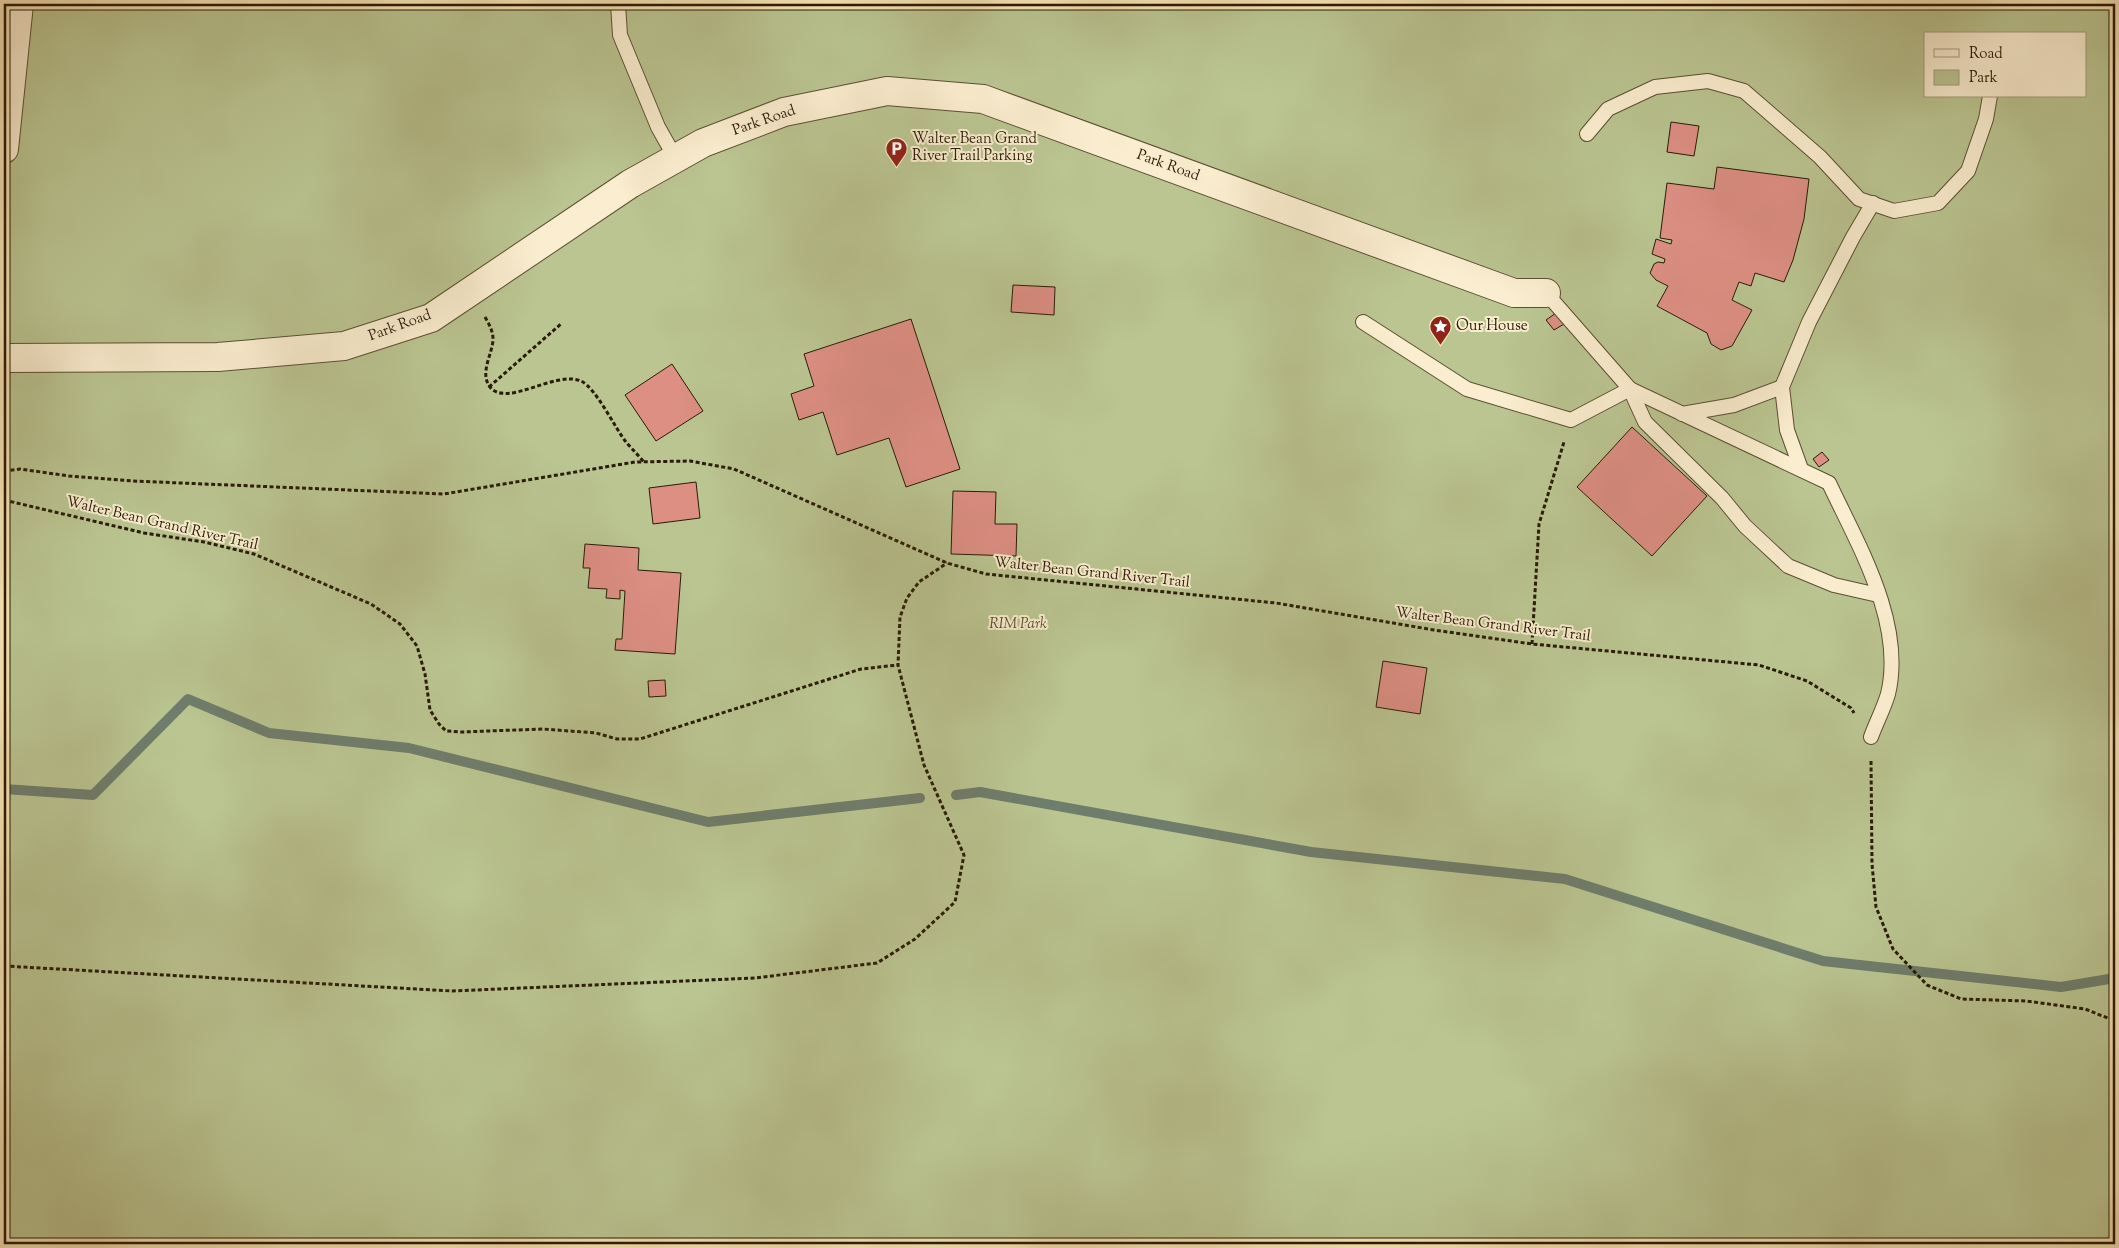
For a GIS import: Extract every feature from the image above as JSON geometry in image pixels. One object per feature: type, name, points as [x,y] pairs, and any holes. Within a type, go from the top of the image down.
[{"type":"street","points":[[4,149],[19,4]]},
{"type":"street","name":"Park Road","points":[[4,358],[218,357],[344,346],[431,318],[630,184],[703,143],[784,112],[887,91],[983,99],[1514,293],[1546,293]]},
{"type":"lane","points":[[618,4],[620,35],[658,127],[676,159]]},
{"type":"lane","points":[[1588,134],[1608,109],[1655,87],[1708,81],[1744,91],[1820,157],[1859,199],[1894,211],[1938,203],[1968,172],[1986,119],[1990,98]]},
{"type":"lane","points":[[1801,469],[1787,430],[1782,387],[1809,322],[1853,237],[1873,203]]},
{"type":"lane","points":[[1546,293],[1630,389],[1645,422],[1722,498],[1745,526],[1788,566],[1834,585],[1878,595]]},
{"type":"lane","points":[[1364,322],[1467,389],[1571,420],[1630,389]]},
{"type":"lane","points":[[1682,414],[1734,405],[1782,387]]},
{"type":"lane","points":[[1630,389],[1830,483],[1875,581],[1892,647],[1888,694],[1871,737]]},
{"type":"path","points":[[471,291],[490,327],[493,340],[488,356],[486,376],[489,387],[499,394],[516,393],[540,384],[564,379],[581,381],[593,392],[626,441],[644,462]]},
{"type":"path","points":[[489,387],[562,323]]},
{"type":"path","points":[[1532,644],[1538,524],[1571,420]]},
{"type":"path","name":"Walter Bean Grand River Trail","points":[[4,471],[20,470],[133,481],[444,494],[626,463],[690,461],[734,469],[947,563],[986,574],[1276,603],[1434,630],[1532,644],[1759,665],[1807,681],[1850,708],[1871,737]]},
{"type":"path","name":"Walter Bean Grand River Trail","points":[[4,500],[144,532],[204,542],[254,554],[371,604],[400,624],[417,646],[425,674],[430,710],[446,731],[543,729],[596,732],[617,739],[640,739],[861,669],[898,665]]},
{"type":"path","points":[[4,966],[452,991],[755,978],[877,963],[916,939],[955,902],[964,855],[924,765],[898,665],[900,617],[907,598],[919,582],[947,563]]},
{"type":"path","points":[[1871,737],[1872,864],[1875,899],[1876,907],[1893,950],[1927,985],[1961,998],[2026,1001],[2085,1009],[2115,1021]]},
{"type":"green space","name":"RIM Park","points":[[4,4],[2115,4],[2115,1244],[4,1244]]},
{"type":"building","points":[[1671,122],[1699,126],[1694,156],[1667,152]]},
{"type":"building","points":[[1717,167],[1809,179],[1804,219],[1793,260],[1784,282],[1755,273],[1751,286],[1739,282],[1732,300],[1752,310],[1732,346],[1721,350],[1711,344],[1707,333],[1657,306],[1668,286],[1656,280],[1650,273],[1654,264],[1658,262],[1664,263],[1665,259],[1652,254],[1656,239],[1671,244],[1672,240],[1660,238],[1667,183],[1714,189]]},
{"type":"building","points":[[1013,285],[1055,287],[1054,315],[1011,312]]},
{"type":"building","points":[[1556,313],[1564,324],[1554,330],[1546,320]]},
{"type":"building","points":[[911,319],[960,469],[906,487],[889,438],[837,455],[823,412],[799,420],[791,394],[814,386],[804,354]]},
{"type":"building","points":[[672,364],[703,411],[656,441],[625,395]]},
{"type":"building","points":[[1632,427],[1707,496],[1652,556],[1577,487]]},
{"type":"building","points":[[1822,452],[1829,460],[1819,467],[1813,459]]},
{"type":"building","points":[[696,482],[700,518],[653,524],[649,488]]},
{"type":"building","points":[[953,491],[996,492],[995,524],[1017,524],[1016,556],[951,554]]},
{"type":"building","points":[[585,544],[639,548],[638,570],[681,573],[675,654],[615,650],[616,639],[622,639],[625,591],[620,590],[620,599],[606,598],[607,589],[588,588],[590,568],[583,568]]},
{"type":"building","points":[[1383,661],[1427,668],[1420,714],[1376,707]]},
{"type":"building","points":[[665,680],[666,696],[649,697],[648,681]]},
{"type":"waterway","points":[[4,789],[93,795],[188,699],[269,733],[409,748],[708,822],[920,798]]},
{"type":"waterway","points":[[956,795],[980,792],[1311,852],[1565,879],[1823,961],[2061,987],[2115,978]]},
{"type":"place","name":"Walter Bean Grand River Trail Parking","points":[[896,167]]},
{"type":"place","name":"Our House","points":[[1440,345]]}]
